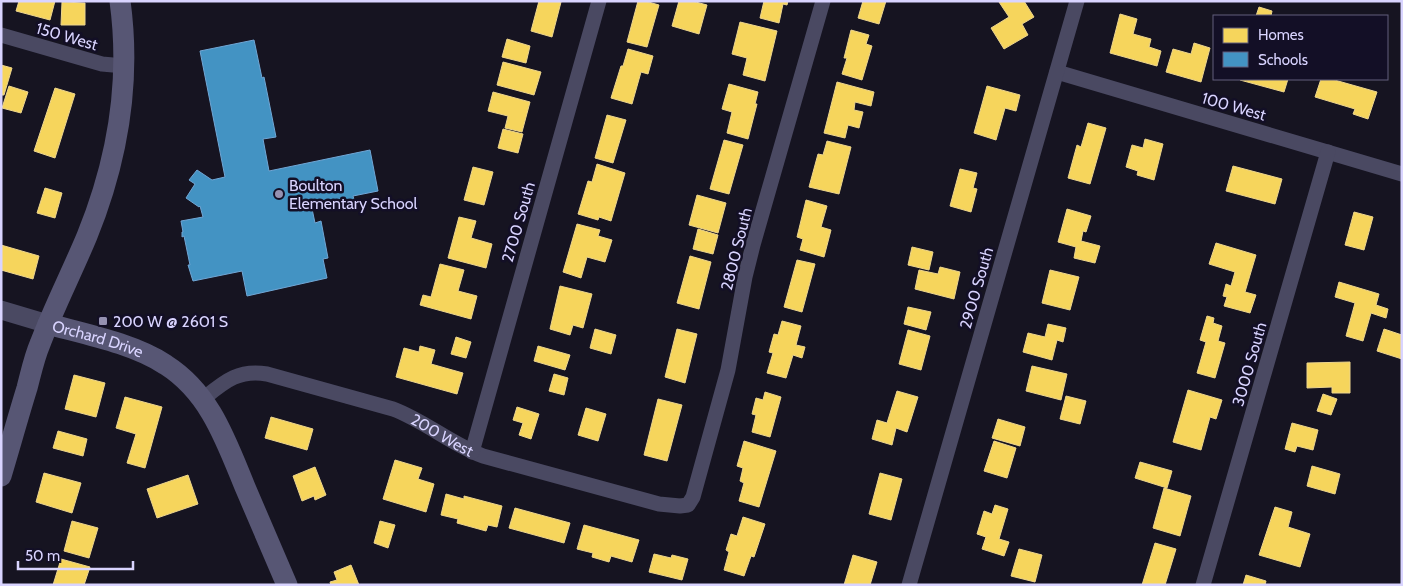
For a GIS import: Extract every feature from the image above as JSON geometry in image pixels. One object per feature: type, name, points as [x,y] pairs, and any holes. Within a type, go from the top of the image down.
[{"type":"main road","name":"Orchard Drive","points":[[120,1],[123,22],[124,66],[120,114],[109,170],[87,237],[48,324],[150,355],[192,385],[219,425],[287,585]]},
{"type":"main road","points":[[1,476],[39,346],[48,324]]},
{"type":"street","name":"2700 South","points":[[472,452],[599,1]]},
{"type":"street","name":"2800 South","points":[[688,505],[693,497],[728,370],[745,277],[753,245],[823,1]]},
{"type":"street","name":"2900 South","points":[[909,585],[1077,1]]},
{"type":"street","name":"150 West","points":[[1,35],[102,64],[124,66]]},
{"type":"street","name":"100 West","points":[[1057,72],[1402,174]]},
{"type":"street","name":"3000 South","points":[[1203,585],[1328,152]]},
{"type":"street","points":[[1,310],[48,324]]},
{"type":"street","name":"200 West","points":[[203,399],[222,384],[240,374],[257,372],[267,374],[401,412],[472,452],[659,504],[688,505]]},
{"type":"building: Homes","points":[[19,1],[55,1],[50,20],[16,11]]},
{"type":"building: Homes","points":[[539,1],[561,2],[552,37],[531,31]]},
{"type":"building: Homes","points":[[638,1],[659,5],[647,47],[627,42]]},
{"type":"building: Homes","points":[[679,1],[692,1],[707,5],[699,34],[672,26]]},
{"type":"building: Homes","points":[[764,1],[788,1],[787,5],[783,4],[779,23],[760,18]]},
{"type":"building: Homes","points":[[863,1],[886,1],[879,24],[858,18]]},
{"type":"building: Homes","points":[[1024,1],[1034,17],[1022,24],[1028,35],[1004,49],[991,28],[1009,17],[999,2]]},
{"type":"building: Homes","points":[[62,2],[85,3],[85,25],[61,25]]},
{"type":"building: Homes","points":[[1259,7],[1272,11],[1271,15],[1256,15]]},
{"type":"building: Homes","points":[[1120,14],[1137,19],[1133,34],[1151,39],[1149,47],[1161,51],[1157,66],[1110,53]]},
{"type":"building: Homes","points":[[740,22],[777,31],[765,81],[743,75],[747,58],[732,54]]},
{"type":"building: Homes","points":[[851,30],[869,35],[866,44],[872,46],[862,80],[842,74],[847,58],[844,58]]},
{"type":"building: Homes","points":[[507,39],[530,46],[526,63],[502,57]]},
{"type":"building: Homes","points":[[1194,43],[1210,48],[1201,82],[1166,72],[1173,49],[1191,54]]},
{"type":"building: Homes","points":[[628,49],[653,56],[648,74],[641,72],[632,104],[611,98]]},
{"type":"building: Homes","points":[[503,62],[541,72],[534,95],[497,85]]},
{"type":"building: Homes","points":[[1,65],[12,68],[4,95],[1,95]]},
{"type":"building: Homes","points":[[1240,80],[1288,80],[1284,92]]},
{"type":"building: Homes","points":[[1321,80],[1335,80],[1377,92],[1368,119],[1353,114],[1355,109],[1315,97]]},
{"type":"building: Homes","points":[[837,82],[874,92],[871,106],[855,102],[854,110],[863,112],[859,128],[848,125],[845,138],[824,133]]},
{"type":"building: Homes","points":[[729,84],[758,92],[755,104],[757,104],[748,139],[727,133],[732,112],[722,109]]},
{"type":"building: Homes","points":[[9,86],[28,92],[21,113],[2,108]]},
{"type":"building: Homes","points":[[987,86],[1020,95],[1016,111],[1005,108],[996,140],[974,133]]},
{"type":"building: Homes","points":[[55,88],[75,94],[55,158],[34,151]]},
{"type":"building: Homes","points":[[493,92],[530,102],[522,132],[505,128],[508,116],[488,111]]},
{"type":"building: Homes","points":[[607,115],[626,120],[613,163],[595,158]]},
{"type":"building: Homes","points":[[1088,123],[1106,128],[1090,184],[1068,178],[1077,145],[1081,147]]},
{"type":"building: Homes","points":[[503,129],[523,134],[518,153],[498,148]]},
{"type":"building: Homes","points":[[1145,139],[1163,144],[1154,180],[1137,175],[1138,171],[1126,167],[1132,145],[1143,148]]},
{"type":"building: Homes","points":[[724,140],[743,145],[729,194],[710,189]]},
{"type":"building: Homes","points":[[827,141],[851,147],[839,194],[809,187],[818,154],[823,155]]},
{"type":"building: Homes","points":[[597,164],[625,173],[611,221],[599,217],[598,220],[578,214],[588,181],[592,182]]},
{"type":"building: Homes","points":[[1233,166],[1282,179],[1275,204],[1226,191]]},
{"type":"building: Homes","points":[[473,167],[493,172],[484,205],[464,200]]},
{"type":"building: Homes","points":[[960,169],[977,173],[973,188],[977,189],[971,212],[950,206]]},
{"type":"building: Homes","points":[[45,188],[62,193],[55,218],[37,213]]},
{"type":"building: Homes","points":[[697,195],[726,203],[718,233],[689,225]]},
{"type":"building: Homes","points":[[806,200],[827,206],[821,227],[831,230],[824,257],[800,250],[803,239],[797,237]]},
{"type":"building: Homes","points":[[1067,209],[1091,216],[1086,232],[1083,231],[1081,241],[1100,246],[1095,263],[1074,258],[1076,247],[1058,242]]},
{"type":"building: Homes","points":[[1354,212],[1373,217],[1364,250],[1345,245]]},
{"type":"building: Homes","points":[[459,217],[476,221],[471,238],[492,244],[486,268],[448,258]]},
{"type":"building: Homes","points":[[577,224],[600,230],[598,236],[612,240],[605,262],[587,257],[581,278],[563,272]]},
{"type":"building: Homes","points":[[698,229],[718,235],[713,254],[693,249]]},
{"type":"building: Homes","points":[[1216,243],[1256,255],[1245,292],[1256,295],[1250,313],[1224,306],[1227,297],[1223,296],[1226,284],[1231,286],[1235,272],[1209,264]]},
{"type":"building: Homes","points":[[1,245],[39,256],[33,279],[1,270]]},
{"type":"building: Homes","points":[[912,247],[933,252],[929,270],[908,265]]},
{"type":"building: Homes","points":[[690,256],[711,262],[699,309],[677,303]]},
{"type":"building: Homes","points":[[797,260],[815,264],[802,312],[784,307]]},
{"type":"building: Homes","points":[[440,264],[464,270],[458,291],[477,296],[471,319],[420,305],[423,295],[431,297]]},
{"type":"building: Homes","points":[[940,267],[960,272],[954,299],[915,289],[919,270],[938,274]]},
{"type":"building: Homes","points":[[1050,270],[1079,277],[1070,310],[1042,303]]},
{"type":"building: Homes","points":[[1339,282],[1379,294],[1376,305],[1388,309],[1386,318],[1371,313],[1363,341],[1346,336],[1355,303],[1335,297]]},
{"type":"building: Homes","points":[[560,286],[592,294],[583,328],[573,325],[570,335],[550,329]]},
{"type":"building: Homes","points":[[908,307],[931,312],[926,330],[904,324]]},
{"type":"building: Homes","points":[[1207,316],[1214,318],[1213,323],[1222,326],[1218,341],[1225,343],[1215,378],[1197,373],[1206,342],[1200,340]]},
{"type":"building: Homes","points":[[782,321],[801,326],[796,345],[805,347],[802,358],[793,355],[786,378],[767,373],[773,353],[769,352],[774,334],[778,335]]},
{"type":"building: Homes","points":[[1048,324],[1066,328],[1063,342],[1057,340],[1052,360],[1023,352],[1028,333],[1045,337]]},
{"type":"building: Homes","points":[[595,329],[616,335],[611,354],[590,348]]},
{"type":"building: Homes","points":[[677,329],[697,334],[685,383],[665,377]]},
{"type":"building: Homes","points":[[1384,329],[1402,335],[1402,359],[1377,351]]},
{"type":"building: Homes","points":[[908,330],[930,336],[921,370],[899,364]]},
{"type":"building: Homes","points":[[456,337],[471,342],[466,358],[451,354]]},
{"type":"building: Homes","points":[[420,346],[435,350],[431,364],[463,373],[457,394],[396,377],[404,348],[419,352]]},
{"type":"building: Homes","points":[[538,346],[570,355],[565,370],[534,361]]},
{"type":"building: Homes","points":[[1350,362],[1350,393],[1332,393],[1332,387],[1307,388],[1307,363]]},
{"type":"building: Homes","points":[[1032,366],[1067,374],[1061,400],[1026,391]]},
{"type":"building: Homes","points":[[554,374],[568,378],[564,395],[549,391]]},
{"type":"building: Homes","points":[[74,375],[105,383],[96,417],[65,409]]},
{"type":"building: Homes","points":[[1188,390],[1222,400],[1216,419],[1210,417],[1201,450],[1173,442]]},
{"type":"building: Homes","points":[[897,391],[918,397],[907,432],[896,428],[892,445],[872,439],[877,420],[887,423]]},
{"type":"building: Homes","points":[[765,392],[781,397],[770,437],[752,432],[756,415],[752,414],[756,398],[763,400]]},
{"type":"building: Homes","points":[[1323,394],[1337,399],[1331,415],[1317,411]]},
{"type":"building: Homes","points":[[1066,396],[1086,401],[1080,424],[1060,419]]},
{"type":"building: Homes","points":[[125,397],[162,407],[145,468],[127,463],[136,434],[116,428]]},
{"type":"building: Homes","points":[[658,399],[682,405],[667,461],[644,455]]},
{"type":"building: Homes","points":[[517,407],[539,414],[531,439],[519,435],[523,423],[513,420]]},
{"type":"building: Homes","points":[[586,408],[606,414],[598,441],[578,435]]},
{"type":"building: Homes","points":[[271,417],[313,429],[307,450],[265,438]]},
{"type":"building: Homes","points":[[998,419],[1025,427],[1020,446],[992,438]]},
{"type":"building: Homes","points":[[1292,423],[1318,430],[1313,450],[1297,446],[1295,452],[1285,449]]},
{"type":"building: Homes","points":[[58,431],[87,439],[83,456],[53,448]]},
{"type":"building: Homes","points":[[744,441],[776,451],[759,507],[739,501],[744,483],[740,481],[743,468],[737,466]]},
{"type":"building: Homes","points":[[994,441],[1016,448],[1007,478],[984,471]]},
{"type":"building: Homes","points":[[395,460],[422,468],[418,479],[434,484],[426,512],[383,499]]},
{"type":"building: Homes","points":[[1140,462],[1172,471],[1167,488],[1135,478]]},
{"type":"building: Homes","points":[[1312,466],[1340,474],[1335,494],[1307,486]]},
{"type":"building: Homes","points":[[315,467],[326,495],[315,500],[314,496],[302,501],[293,476]]},
{"type":"building: Homes","points":[[44,473],[81,483],[72,513],[36,502]]},
{"type":"building: Homes","points":[[880,473],[902,479],[891,520],[869,514]]},
{"type":"building: Homes","points":[[188,475],[198,504],[157,518],[147,489]]},
{"type":"building: Homes","points":[[1164,488],[1191,496],[1180,536],[1153,528]]},
{"type":"building: Homes","points":[[446,494],[464,499],[464,496],[502,506],[497,527],[488,525],[486,531],[457,523],[458,519],[441,515]]},
{"type":"building: Homes","points":[[995,505],[1008,509],[999,539],[1009,542],[1004,556],[982,549],[986,537],[977,534],[984,511],[992,514]]},
{"type":"building: Homes","points":[[1275,507],[1292,512],[1288,527],[1310,534],[1300,567],[1259,555]]},
{"type":"building: Homes","points":[[515,508],[570,523],[564,543],[509,528]]},
{"type":"building: Homes","points":[[743,517],[765,524],[754,557],[751,556],[744,576],[724,570],[729,552],[726,550],[731,534],[737,536]]},
{"type":"building: Homes","points":[[72,521],[98,528],[89,558],[64,551]]},
{"type":"building: Homes","points":[[380,521],[395,525],[388,548],[374,543]]},
{"type":"building: Homes","points":[[584,525],[639,540],[632,562],[611,556],[609,562],[592,557],[593,553],[577,549]]},
{"type":"building: Homes","points":[[1155,543],[1176,549],[1165,585],[1142,585]]},
{"type":"building: Homes","points":[[1019,549],[1042,555],[1035,582],[1011,576]]},
{"type":"building: Homes","points":[[654,554],[671,558],[672,555],[688,559],[682,580],[649,572]]},
{"type":"building: Homes","points":[[853,555],[877,562],[870,585],[844,585]]},
{"type":"building: Homes","points":[[61,559],[90,567],[84,585],[53,585]]},
{"type":"building: Homes","points":[[351,565],[359,585],[331,585],[330,582],[337,580],[334,572]]},
{"type":"building: Homes","points":[[1246,575],[1266,581],[1265,585],[1243,585]]},
{"type":"building: Schools","name":"Boulton Elementary School","points":[[254,40],[262,78],[264,77],[276,137],[263,139],[269,171],[370,150],[378,191],[353,196],[355,203],[341,206],[340,199],[311,204],[315,223],[321,221],[328,258],[323,259],[327,278],[247,296],[242,271],[193,281],[188,265],[190,265],[184,236],[182,237],[181,221],[203,217],[200,206],[186,198],[195,184],[189,180],[197,170],[212,180],[225,177],[200,51]]},
{"type":"place","name":"Boulton Elementary School","points":[[279,194]]},
{"type":"place","name":"200 W @ 2601 S","points":[[103,321]]}]
